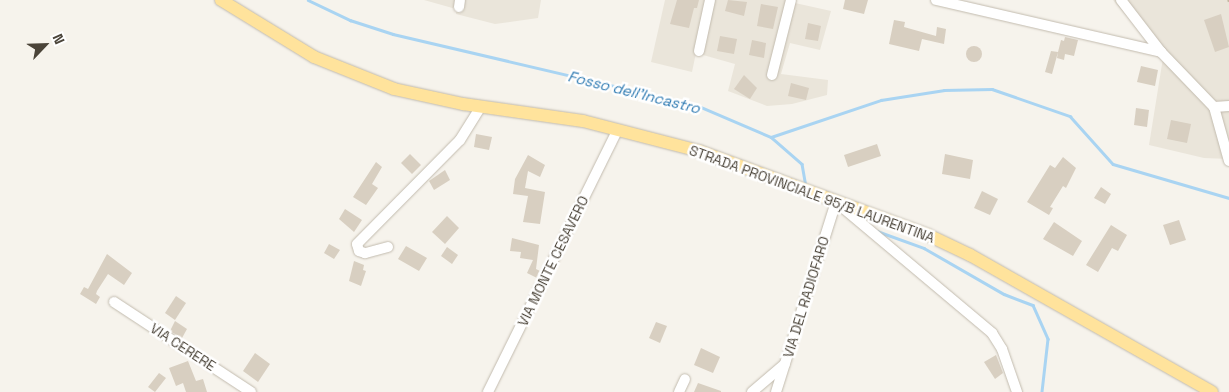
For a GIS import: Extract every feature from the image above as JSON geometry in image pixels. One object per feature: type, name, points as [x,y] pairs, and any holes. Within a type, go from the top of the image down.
[{"type":"main road","name":"STRADA PROVINCIALE 95/B LAURENTINA","points":[[221,0],[283,40],[344,71],[405,92],[481,107],[544,113],[699,151],[955,247],[1212,392]]},
{"type":"street","points":[[699,51],[710,0]]},
{"type":"street","points":[[772,76],[791,0]]},
{"type":"street","points":[[936,0],[1161,52]]},
{"type":"street","points":[[1121,0],[1161,52],[1214,108],[1229,161]]},
{"type":"street","points":[[1214,108],[1229,106]]},
{"type":"street","points":[[388,247],[365,253],[359,251],[357,244],[460,140],[481,107]]},
{"type":"street","name":"VIA MONTE CESAVERO","points":[[488,392],[617,130]]},
{"type":"street","points":[[836,202],[988,329],[1000,344],[1014,390]]},
{"type":"street","name":"VIA DEL RADIOFARO","points":[[776,392],[836,202]]},
{"type":"street","name":"VIA CERERE","points":[[114,302],[251,392]]},
{"type":"street","points":[[752,392],[785,364]]},
{"type":"street","points":[[679,392],[685,379]]},
{"type":"shaded area","points":[[424,0],[541,0],[538,18],[495,24],[456,14],[456,9]]},
{"type":"shaded area","points":[[665,0],[796,0],[795,3],[831,11],[820,50],[790,43],[781,74],[828,80],[827,95],[792,104],[767,106],[728,91],[735,64],[696,53],[692,72],[651,62]]},
{"type":"shaded area","points":[[1113,0],[1229,0],[1229,159],[1204,158],[1149,145],[1163,58]]},
{"type":"building","points":[[677,0],[699,0],[697,8],[694,8],[689,28],[670,24]]},
{"type":"building","points":[[728,0],[747,2],[744,16],[725,11]]},
{"type":"building","points":[[845,0],[868,0],[864,14],[843,9]]},
{"type":"building","points":[[761,4],[778,7],[773,29],[757,26]]},
{"type":"building","points":[[1221,14],[1229,47],[1215,52],[1204,20]]},
{"type":"building","points":[[894,20],[905,22],[904,27],[936,36],[937,27],[946,29],[944,44],[922,39],[919,51],[889,44]]},
{"type":"building","points":[[808,23],[821,26],[818,41],[805,39]]},
{"type":"building","points":[[720,36],[737,39],[734,54],[717,51]]},
{"type":"building","points":[[1065,37],[1078,40],[1074,56],[1065,54],[1064,60],[1057,58],[1061,40],[1064,41]]},
{"type":"building","points":[[752,40],[766,43],[764,58],[749,55]]},
{"type":"building","points":[[974,46],[982,54],[974,62],[966,54]]},
{"type":"building","points":[[1051,51],[1058,52],[1052,74],[1045,72]]},
{"type":"building","points":[[1141,66],[1158,70],[1155,86],[1137,82]]},
{"type":"building","points":[[744,75],[757,88],[750,99],[734,89]]},
{"type":"building","points":[[791,83],[809,88],[806,100],[788,96]]},
{"type":"building","points":[[1136,108],[1149,110],[1147,127],[1134,125]]},
{"type":"building","points":[[1171,120],[1191,124],[1187,143],[1167,139]]},
{"type":"building","points":[[476,134],[492,137],[489,150],[474,147]]},
{"type":"building","points":[[877,144],[881,156],[848,167],[844,155]]},
{"type":"building","points":[[410,154],[421,165],[412,174],[401,163]]},
{"type":"building","points":[[945,154],[973,160],[970,179],[942,174]]},
{"type":"building","points":[[528,155],[545,165],[540,177],[528,171],[525,188],[545,192],[540,224],[523,222],[528,196],[513,194],[515,179]]},
{"type":"building","points":[[1063,157],[1076,168],[1066,188],[1063,186],[1050,207],[1053,208],[1049,215],[1027,202],[1050,165],[1055,168]]},
{"type":"building","points":[[376,162],[382,167],[372,184],[378,188],[366,205],[353,197]]},
{"type":"building","points":[[445,170],[450,180],[434,190],[429,181]]},
{"type":"building","points":[[1101,187],[1111,194],[1105,204],[1094,198]]},
{"type":"building","points":[[982,191],[998,199],[990,215],[974,208]]},
{"type":"building","points":[[345,209],[362,220],[354,232],[339,219]]},
{"type":"building","points":[[447,216],[459,228],[445,244],[432,232]]},
{"type":"building","points":[[1179,220],[1186,240],[1170,245],[1163,225]]},
{"type":"building","points":[[1054,222],[1082,241],[1073,256],[1043,239]]},
{"type":"building","points":[[1111,225],[1127,235],[1118,251],[1112,248],[1098,272],[1086,265]]},
{"type":"building","points":[[512,238],[539,245],[536,269],[540,271],[537,278],[527,273],[533,260],[520,258],[521,252],[510,251]]},
{"type":"building","points":[[329,244],[340,250],[334,259],[324,253]]},
{"type":"building","points":[[406,246],[427,258],[419,271],[398,259]]},
{"type":"building","points":[[447,247],[458,255],[452,264],[441,256]]},
{"type":"building","points":[[107,254],[132,273],[124,285],[108,274],[97,291],[96,294],[100,297],[96,304],[80,294],[84,287],[88,289]]},
{"type":"building","points":[[354,261],[364,265],[363,270],[366,271],[361,286],[349,281]]},
{"type":"building","points":[[176,296],[186,303],[175,320],[165,313]]},
{"type":"building","points":[[175,321],[187,329],[182,338],[170,331]]},
{"type":"building","points":[[656,322],[667,326],[660,343],[649,338]]},
{"type":"building","points":[[701,348],[720,357],[713,373],[694,365]]},
{"type":"building","points":[[255,353],[270,364],[258,382],[243,371]]},
{"type":"building","points":[[996,355],[1003,373],[995,379],[984,362]]},
{"type":"building","points":[[188,361],[196,381],[203,379],[207,392],[186,392],[183,383],[176,386],[169,368]]},
{"type":"building","points":[[159,373],[166,378],[155,392],[148,387]]},
{"type":"building","points":[[698,383],[721,391],[721,392],[694,392]]},
{"type":"waterway","name":"Fosso dell'Incastro","points":[[308,0],[350,20],[393,34],[696,105],[771,137],[881,100],[944,90],[992,89],[1070,116],[1113,164],[1229,198]]},
{"type":"waterway","points":[[771,137],[802,164],[806,186]]},
{"type":"waterway","points":[[877,231],[924,248],[1004,294],[1033,305],[1048,339],[1042,392]]}]
